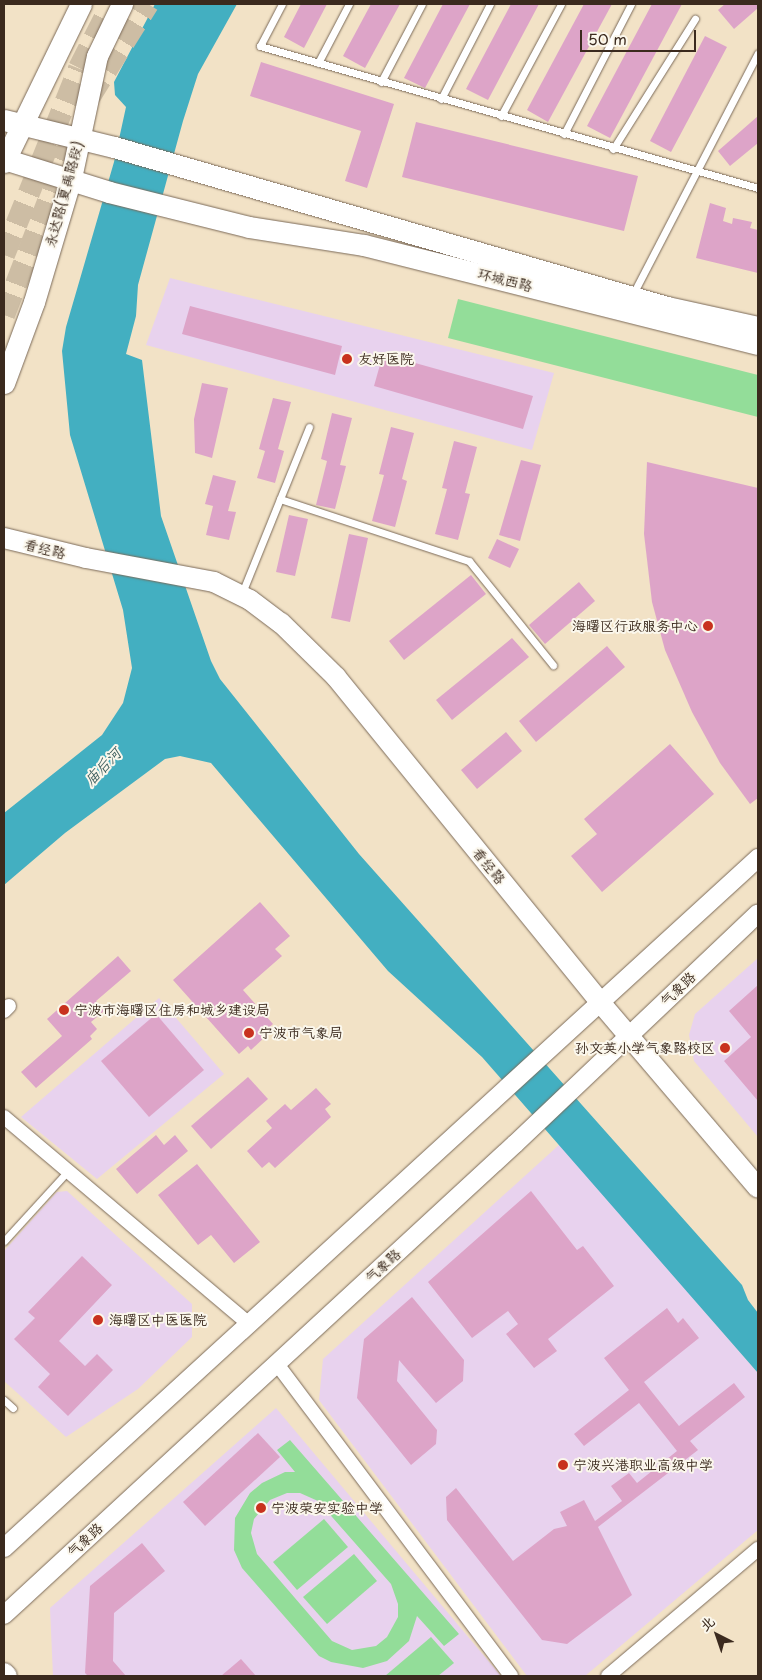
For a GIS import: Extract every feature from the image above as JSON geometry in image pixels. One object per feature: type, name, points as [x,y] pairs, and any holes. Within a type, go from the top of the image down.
[{"type":"main road","points":[[71,178],[4,160],[12,122],[81,4]]},
{"type":"main road","name":"永达路(夏禹路段)","points":[[4,383],[34,302],[71,178],[97,56],[122,4]]},
{"type":"main road","points":[[12,122],[79,140]]},
{"type":"main road","name":"环城西路","points":[[79,140],[114,147],[632,297],[758,328]]},
{"type":"main road","name":"环城西路","points":[[71,178],[109,192],[249,228],[364,245],[758,344]]},
{"type":"main road","name":"看经路","points":[[4,538],[86,558],[214,582],[240,595],[281,623],[336,677],[599,1001],[758,1188]]},
{"type":"main road","points":[[4,1673],[7,1676]]},
{"type":"street","points":[[4,1548],[599,1001],[758,858]]},
{"type":"street","name":"气象路","points":[[4,1615],[515,1144],[758,912]]},
{"type":"street","points":[[4,1117],[248,1324]]},
{"type":"street","points":[[277,1364],[511,1676]]},
{"type":"street","points":[[608,1676],[758,1549]]},
{"type":"lane","points":[[282,4],[260,46],[613,149],[758,188]]},
{"type":"lane","points":[[318,63],[349,4]]},
{"type":"lane","points":[[382,82],[422,4]]},
{"type":"lane","points":[[441,99],[490,4]]},
{"type":"lane","points":[[501,116],[561,4]]},
{"type":"lane","points":[[564,134],[631,4]]},
{"type":"lane","points":[[613,149],[695,19]]},
{"type":"lane","points":[[632,297],[758,52]]},
{"type":"lane","points":[[240,595],[309,426]]},
{"type":"lane","points":[[280,499],[469,561],[552,665]]},
{"type":"lane","points":[[4,1241],[68,1171]]},
{"type":"lane","points":[[4,1400],[13,1408]]},
{"type":"shaded area","name":"友好医院","points":[[170,278],[554,373],[532,450],[146,345]]},
{"type":"shaded area","name":"孙文英小学气象路校区","points":[[758,958],[758,1137],[694,1061],[689,1035],[695,1014]]},
{"type":"shaded area","points":[[159,998],[224,1074],[97,1179],[21,1117]]},
{"type":"shaded area","name":"宁波兴港职业高级中学","points":[[560,1144],[758,1373],[758,1530],[585,1676],[527,1676],[319,1400],[323,1359]]},
{"type":"shaded area","name":"海曙区中医医院","points":[[67,1191],[192,1304],[192,1337],[138,1389],[66,1437],[4,1381],[4,1251],[57,1192]]},
{"type":"shaded area","name":"宁波荣安实验中学","points":[[276,1408],[501,1676],[53,1676],[50,1608]]},
{"type":"green space","points":[[458,299],[758,375],[758,417],[448,338]]},
{"type":"green space","points":[[290,1440],[459,1634],[444,1646],[417,1616],[409,1641],[387,1661],[363,1668],[331,1662],[319,1656],[242,1568],[234,1550],[235,1518],[250,1493],[262,1483],[285,1472],[295,1472],[277,1450]],"holes":[[[287,1493],[300,1493],[318,1501],[391,1584],[398,1604],[398,1617],[387,1637],[376,1646],[352,1650],[332,1641],[257,1554],[251,1533],[254,1519],[270,1500]]]},
{"type":"green space","points":[[324,1519],[348,1547],[297,1590],[273,1562]]},
{"type":"green space","points":[[354,1554],[377,1581],[327,1624],[303,1597]]},
{"type":"green space","points":[[431,1637],[454,1663],[438,1676],[385,1676]]},
{"type":"water","name":"庙后河","points":[[155,4],[237,4],[198,74],[183,121],[138,285],[136,316],[126,354],[142,360],[161,516],[211,661],[220,679],[359,854],[742,1285],[748,1300],[758,1313],[758,1373],[482,1057],[388,971],[211,763],[180,756],[165,759],[65,833],[4,885],[4,813],[102,735],[123,703],[132,668],[123,610],[70,435],[62,351],[66,327],[114,162],[126,107],[115,95],[114,82]]},
{"type":"building","points":[[301,4],[327,4],[304,48],[284,37]]},
{"type":"building","points":[[371,4],[400,4],[365,68],[343,56]]},
{"type":"building","points":[[443,4],[470,4],[425,88],[404,78]]},
{"type":"building","points":[[511,4],[539,4],[488,100],[466,89]]},
{"type":"building","points":[[584,4],[612,4],[548,122],[527,110]]},
{"type":"building","points":[[652,4],[682,4],[610,138],[587,126]]},
{"type":"building","points":[[725,4],[758,4],[758,8],[734,29],[718,10]]},
{"type":"building","points":[[705,36],[727,47],[671,152],[650,141]]},
{"type":"building","points":[[261,62],[394,104],[367,188],[345,181],[361,131],[250,96]]},
{"type":"building","points":[[758,116],[758,143],[730,166],[718,151]]},
{"type":"building","points":[[416,122],[638,176],[624,231],[402,177]]},
{"type":"building","points":[[710,203],[726,208],[723,221],[732,224],[733,218],[752,222],[750,228],[758,230],[758,273],[696,258]]},
{"type":"building","points":[[190,306],[342,346],[335,375],[182,334]]},
{"type":"building","points":[[383,354],[533,396],[523,429],[374,386]]},
{"type":"building","points":[[202,383],[228,388],[212,458],[195,453],[194,419]]},
{"type":"building","points":[[273,398],[291,402],[278,449],[284,451],[275,483],[257,478],[265,451],[259,449]]},
{"type":"building","points":[[332,413],[352,418],[340,465],[346,466],[335,509],[316,505],[327,461],[321,459]]},
{"type":"building","points":[[391,427],[414,433],[402,479],[407,481],[395,527],[372,521],[384,475],[379,474]]},
{"type":"building","points":[[454,441],[477,447],[465,493],[470,494],[458,540],[435,534],[447,489],[442,488]]},
{"type":"building","points":[[521,460],[541,465],[520,541],[499,535]]},
{"type":"building","name":"海曙区行政服务中心","points":[[647,462],[758,488],[758,798],[750,804],[720,763],[692,712],[665,650],[652,602],[644,534]]},
{"type":"building","points":[[213,475],[236,481],[228,511],[236,512],[229,540],[206,535],[213,506],[205,504]]},
{"type":"building","points":[[289,515],[308,519],[295,576],[276,572]]},
{"type":"building","points":[[349,534],[368,538],[350,622],[331,618]]},
{"type":"building","points":[[497,539],[519,549],[510,568],[488,558]]},
{"type":"building","points":[[471,575],[486,594],[404,660],[389,641]]},
{"type":"building","points":[[579,582],[595,601],[545,644],[529,625]]},
{"type":"building","points":[[512,638],[529,657],[452,720],[436,700]]},
{"type":"building","points":[[607,646],[625,667],[536,742],[519,721]]},
{"type":"building","points":[[506,732],[522,751],[477,789],[461,770]]},
{"type":"building","points":[[670,744],[714,794],[602,892],[571,856],[597,834],[584,819]]},
{"type":"building","points":[[260,902],[290,936],[275,949],[282,956],[243,990],[273,1024],[263,1033],[266,1036],[251,1050],[248,1046],[239,1054],[173,980]]},
{"type":"building","points":[[118,956],[131,971],[96,1001],[104,1011],[91,1022],[97,1029],[90,1036],[92,1039],[36,1088],[21,1072],[62,1036],[47,1019]]},
{"type":"building","points":[[758,985],[758,1101],[724,1061],[751,1037],[729,1011]]},
{"type":"building","points":[[156,1014],[204,1070],[149,1117],[101,1061]]},
{"type":"building","points":[[248,1077],[268,1099],[211,1149],[191,1126]]},
{"type":"building","points":[[316,1088],[331,1104],[325,1109],[331,1117],[275,1168],[269,1162],[262,1168],[247,1151],[272,1128],[266,1121],[285,1104],[291,1110]]},
{"type":"building","points":[[156,1135],[164,1145],[175,1135],[188,1151],[137,1194],[116,1169]]},
{"type":"building","points":[[197,1164],[260,1242],[234,1263],[211,1235],[198,1245],[158,1195]]},
{"type":"building","points":[[531,1191],[577,1250],[583,1246],[614,1286],[548,1339],[557,1351],[534,1368],[506,1334],[518,1324],[508,1311],[472,1338],[428,1282]]},
{"type":"building","points":[[82,1256],[112,1285],[59,1341],[85,1366],[97,1354],[113,1370],[68,1416],[38,1387],[50,1374],[14,1339],[35,1318],[28,1312]]},
{"type":"building","points":[[412,1297],[464,1360],[463,1381],[436,1403],[399,1360],[397,1381],[437,1430],[436,1444],[411,1465],[357,1398],[364,1339]]},
{"type":"building","points":[[667,1308],[678,1323],[683,1318],[699,1338],[644,1382],[679,1426],[734,1383],[745,1397],[690,1441],[698,1450],[598,1527],[632,1595],[567,1644],[542,1640],[447,1520],[446,1497],[456,1488],[513,1561],[554,1529],[567,1526],[560,1512],[584,1500],[595,1521],[622,1501],[611,1486],[629,1473],[637,1483],[677,1451],[639,1403],[584,1446],[574,1434],[629,1390],[604,1358]]},
{"type":"building","points":[[258,1433],[280,1457],[205,1526],[183,1502]]},
{"type":"building","points":[[142,1543],[165,1571],[114,1613],[113,1661],[126,1676],[88,1676],[85,1673],[90,1586]]},
{"type":"building","points":[[241,1659],[256,1676],[221,1676]]},
{"type":"tunnel","points":[[89,98],[148,4]]},
{"type":"tunnel","points":[[4,255],[79,68],[108,11]]},
{"type":"tunnel","points":[[4,315],[75,132]]},
{"type":"place","name":"友好医院","points":[[347,359]]},
{"type":"place","name":"海曙区行政服务中心","points":[[708,626]]},
{"type":"place","name":"宁波市海曙区住房和城乡建设局","points":[[64,1010]]},
{"type":"place","name":"宁波市气象局","points":[[249,1033]]},
{"type":"place","name":"孙文英小学气象路校区","points":[[725,1048]]},
{"type":"place","name":"海曙区中医医院","points":[[98,1320]]},
{"type":"place","name":"宁波兴港职业高级中学","points":[[563,1465]]},
{"type":"place","name":"宁波荣安实验中学","points":[[261,1508]]}]
